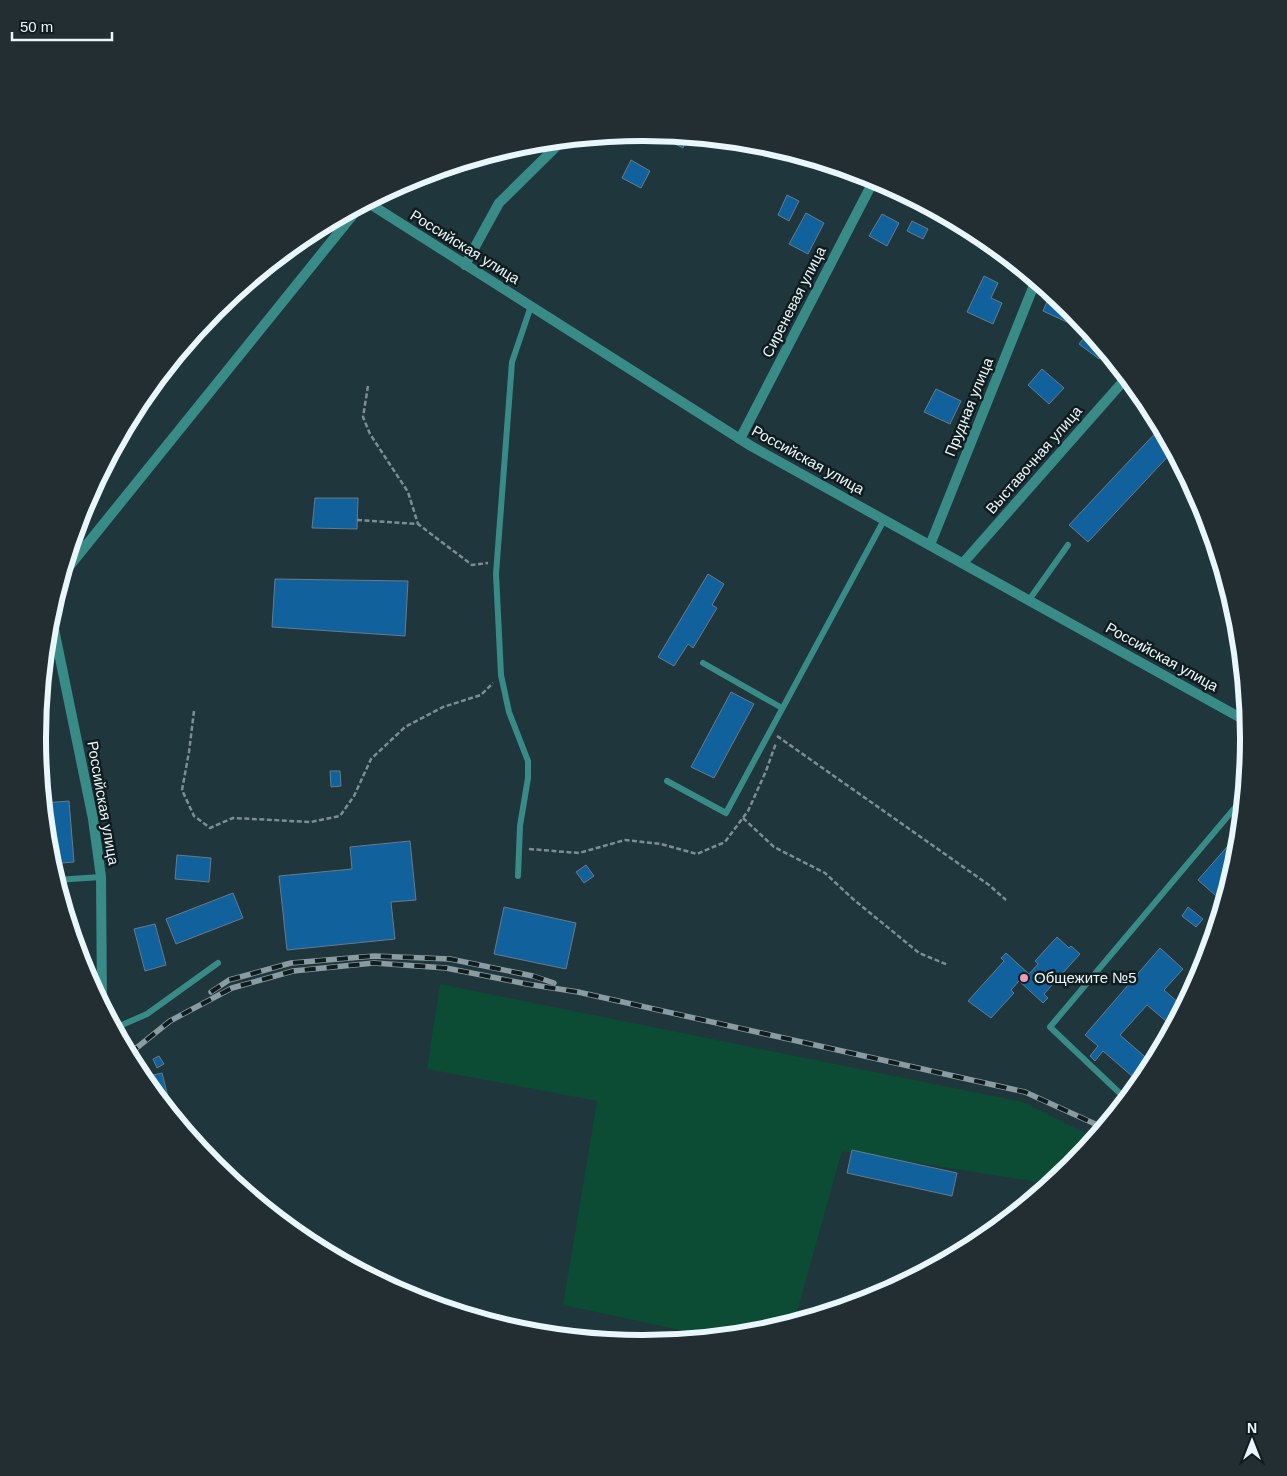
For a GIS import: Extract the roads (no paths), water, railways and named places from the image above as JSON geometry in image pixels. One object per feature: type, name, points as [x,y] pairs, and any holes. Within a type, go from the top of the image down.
[{"type":"street","points":[[466,265],[499,203],[555,148]]},
{"type":"street","name":"Сиреневая улица","points":[[740,439],[870,185]]},
{"type":"street","name":"Российская улица","points":[[373,206],[740,439],[1240,718]]},
{"type":"street","points":[[74,561],[350,218]]},
{"type":"street","name":"Прудная улица","points":[[930,545],[1034,286]]},
{"type":"street","name":"Выставочная улица","points":[[963,563],[1122,381]]},
{"type":"street","name":"Российская улица","points":[[55,636],[93,819],[101,877],[102,989]]},
{"type":"lane","points":[[518,876],[520,826],[528,778],[528,760],[509,712],[501,675],[496,574],[512,362],[531,306]]},
{"type":"lane","points":[[666,781],[726,813],[884,520]]},
{"type":"lane","points":[[1029,600],[1068,545]]},
{"type":"lane","points":[[703,663],[782,708]]},
{"type":"lane","points":[[1122,1095],[1050,1026],[1237,805]]},
{"type":"lane","points":[[64,879],[101,877]]},
{"type":"lane","points":[[120,1026],[147,1014],[218,963]]},
{"type":"railway","points":[[211,992],[229,980],[291,963],[374,956],[450,959],[533,976],[554,983]]},
{"type":"railway","points":[[134,1050],[170,1021],[232,988],[293,971],[374,963],[446,968],[578,992],[1025,1092],[1098,1125]]},
{"type":"place","name":"Общежите №5","points":[[1024,978]]}]
